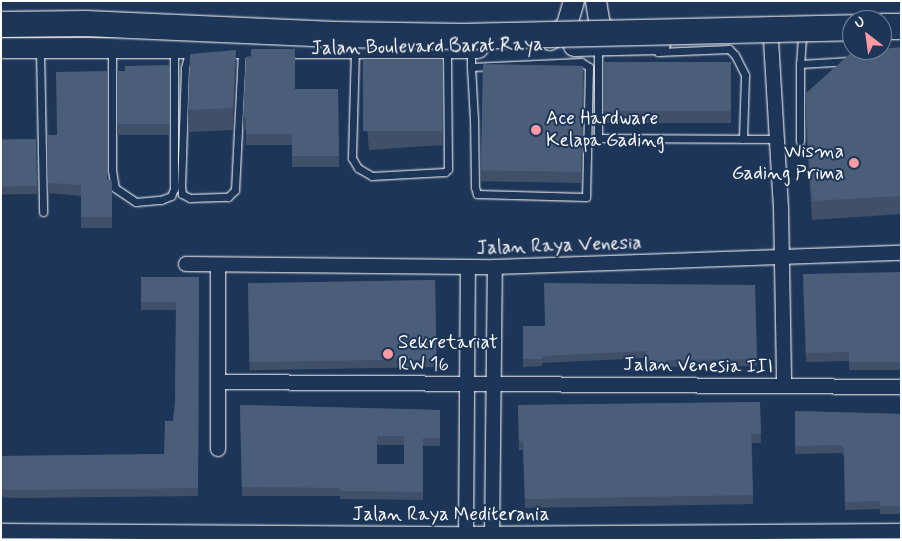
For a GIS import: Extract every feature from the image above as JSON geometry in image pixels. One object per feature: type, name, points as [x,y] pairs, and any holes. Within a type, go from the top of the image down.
[{"type":"highway","points":[[1,24],[85,23],[335,34],[464,36],[842,27]]},
{"type":"main road","points":[[544,46],[567,25],[574,1]]},
{"type":"main road","points":[[596,1],[603,48]]},
{"type":"main road","name":"Jalan Boulevard Barat Raya","points":[[1,48],[182,48],[241,57],[447,58],[471,57],[544,46],[603,48],[842,35]]},
{"type":"street","points":[[771,40],[781,207],[784,386]]},
{"type":"street","name":"Jalan Raya Venesia","points":[[186,264],[218,266],[495,268],[781,253],[901,253]]},
{"type":"street","points":[[218,266],[218,449]]},
{"type":"street","points":[[466,537],[469,382],[468,267]]},
{"type":"street","points":[[492,537],[495,268]]},
{"type":"street","name":"Jalan Venesia III","points":[[219,382],[495,382],[901,387]]},
{"type":"street","name":"Jalan Raya Mediterania","points":[[10,534],[492,537],[901,531]]},
{"type":"lane","points":[[800,141],[802,37]]},
{"type":"lane","points":[[112,48],[112,170],[115,188],[136,202],[161,200],[171,196],[174,189],[182,48]]},
{"type":"lane","points":[[182,48],[185,68],[182,194],[190,198],[228,197],[235,190],[241,57]]},
{"type":"lane","points":[[743,139],[745,75],[729,49],[603,48],[598,138],[743,139],[776,139]]},
{"type":"lane","points":[[40,49],[43,212]]},
{"type":"lane","points":[[232,66],[241,57]]},
{"type":"lane","points":[[471,57],[581,62],[589,67],[586,197],[478,194],[474,187],[471,57]]},
{"type":"lane","points":[[355,58],[352,158],[358,168],[372,176],[445,172],[448,168],[447,58]]},
{"type":"lane","points":[[355,58],[365,68]]},
{"type":"lane","points":[[438,67],[447,58]]},
{"type":"lane","points":[[800,64],[859,60]]},
{"type":"lane","points":[[185,68],[194,68]]},
{"type":"building","name":"Wisma Gading Prima","points":[[901,47],[901,196],[812,201],[805,94],[843,60],[892,60],[892,48]]},
{"type":"building","points":[[251,49],[295,49],[295,89],[338,89],[339,156],[292,156],[292,134],[246,134],[246,118],[243,118],[246,57],[251,56]]},
{"type":"building","points":[[236,50],[233,108],[188,110],[190,54]]},
{"type":"building","points":[[363,59],[442,59],[442,131],[363,131]]},
{"type":"building","points":[[603,62],[731,62],[731,111],[603,111]]},
{"type":"building","name":"Ace Hardware Kelapa Gading","points":[[483,64],[583,66],[581,172],[481,170]]},
{"type":"building","points":[[169,65],[169,124],[117,124],[117,71],[125,71],[125,66]]},
{"type":"building","points":[[107,71],[107,179],[112,181],[112,217],[81,217],[81,185],[48,183],[47,135],[57,135],[56,72]]},
{"type":"building","points":[[36,139],[37,186],[2,187],[1,140]]},
{"type":"building","points":[[901,272],[901,362],[849,362],[849,352],[806,353],[803,274]]},
{"type":"building","points":[[141,277],[199,277],[198,488],[1,489],[1,456],[164,454],[165,421],[173,421],[175,403],[176,302],[141,302]]},
{"type":"building","points":[[435,280],[436,359],[249,362],[248,283]]},
{"type":"building","points":[[544,283],[755,285],[757,359],[665,360],[665,363],[646,363],[646,351],[542,356],[542,359],[523,359],[523,326],[545,326]]},
{"type":"building","points":[[760,402],[761,434],[751,434],[753,495],[525,499],[523,441],[519,441],[518,405]]},
{"type":"building","points":[[240,405],[440,410],[440,438],[423,438],[423,492],[340,491],[340,488],[242,487]],"holes":[[[377,436],[404,436],[404,464],[377,464]]]},
{"type":"building","points":[[795,411],[901,414],[901,506],[880,506],[880,501],[845,502],[844,449],[841,445],[795,446]]},
{"type":"place","name":"Ace Hardware Kelapa Gading","points":[[536,130]]},
{"type":"place","name":"Wisma Gading Prima","points":[[854,163]]},
{"type":"place","name":"Sekretariat RW 16","points":[[388,354]]}]
